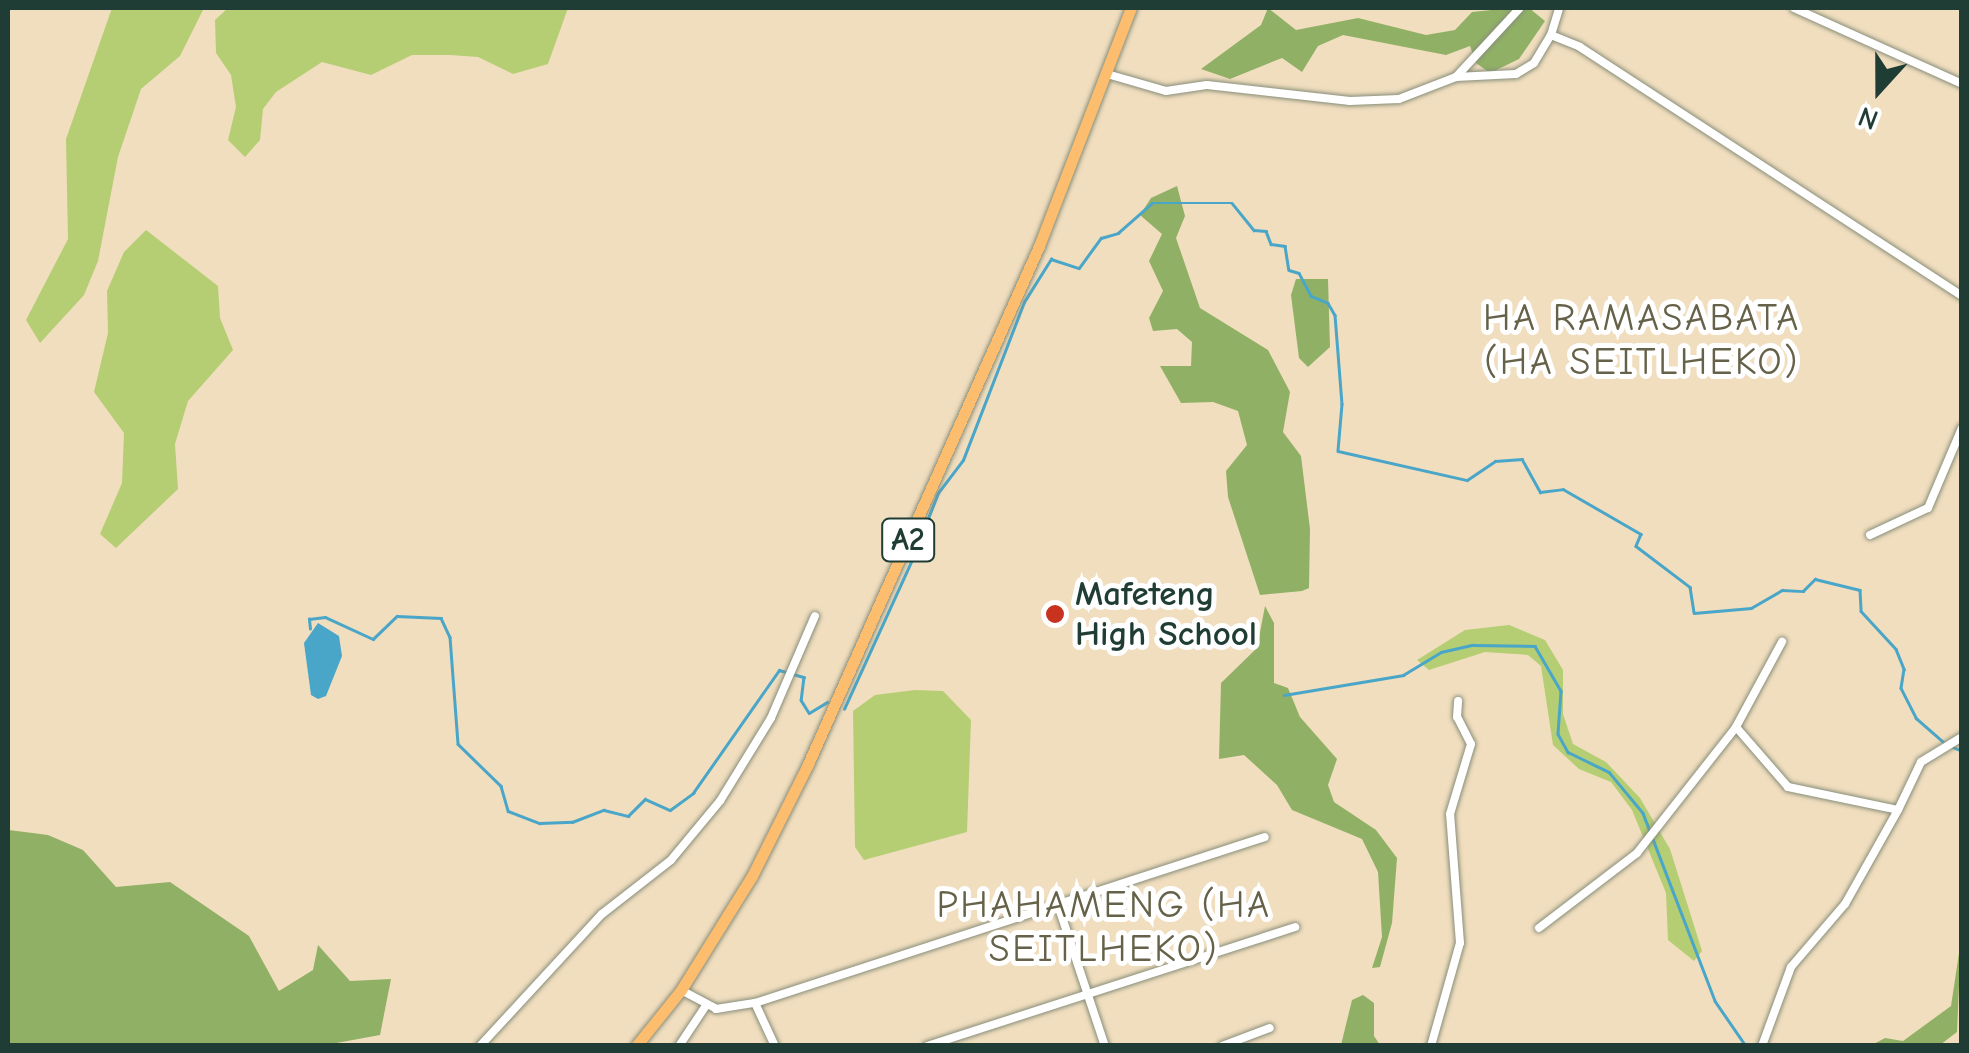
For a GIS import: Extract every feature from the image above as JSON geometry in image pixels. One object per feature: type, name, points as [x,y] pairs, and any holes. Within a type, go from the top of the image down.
[{"type":"main road","name":"A2","points":[[636,1046],[681,990],[752,876],[808,764],[1032,262],[1131,8]]},
{"type":"street","points":[[1456,78],[1520,8]]},
{"type":"street","points":[[1107,74],[1166,90],[1242,88],[1350,102],[1399,99],[1456,78],[1516,74],[1534,63],[1551,35],[1559,8]]},
{"type":"street","points":[[1794,8],[1960,82]]},
{"type":"street","points":[[1551,35],[1682,111],[1962,296]]},
{"type":"street","points":[[1870,535],[1928,508],[1962,428]]},
{"type":"street","points":[[480,1046],[602,914],[672,860],[720,801],[771,718],[815,616]]},
{"type":"street","points":[[1539,928],[1636,852],[1736,727],[1782,642]]},
{"type":"street","points":[[1431,1046],[1460,943],[1450,814],[1471,744],[1458,716],[1458,700]]},
{"type":"street","points":[[1736,727],[1788,786],[1898,810]]},
{"type":"street","points":[[1762,1046],[1792,968],[1845,904],[1920,762],[1962,737]]},
{"type":"street","points":[[681,990],[705,1007],[755,1003],[1265,837]]},
{"type":"street","points":[[1057,902],[1105,1046]]},
{"type":"street","points":[[927,1046],[1295,927]]},
{"type":"street","points":[[755,1003],[775,1046]]},
{"type":"street","points":[[680,1046],[705,1007]]},
{"type":"street","points":[[1222,1046],[1270,1028]]},
{"type":"green space","points":[[112,8],[204,8],[180,56],[141,89],[118,157],[98,261],[84,295],[40,343],[26,320],[68,239],[66,139]]},
{"type":"green space","points":[[228,8],[568,8],[548,64],[513,74],[478,57],[450,55],[412,55],[371,75],[322,62],[276,92],[263,109],[260,140],[245,157],[228,140],[236,107],[231,75],[216,53],[215,20]]},
{"type":"green space","points":[[1268,8],[1296,30],[1358,18],[1426,35],[1455,30],[1472,12],[1511,8],[1529,8],[1545,21],[1519,59],[1490,73],[1476,63],[1470,46],[1446,55],[1343,35],[1318,46],[1302,72],[1282,58],[1230,79],[1201,69],[1261,25]]},
{"type":"green space","points":[[1177,186],[1185,216],[1176,238],[1200,308],[1268,350],[1290,392],[1283,432],[1301,456],[1310,529],[1309,588],[1302,591],[1260,595],[1228,497],[1226,471],[1247,445],[1238,411],[1213,402],[1181,403],[1160,366],[1191,366],[1192,342],[1177,329],[1153,331],[1149,318],[1163,291],[1149,261],[1162,234],[1140,215],[1151,198]]},
{"type":"green space","points":[[146,230],[218,286],[220,318],[233,350],[188,401],[175,444],[178,489],[116,548],[100,534],[122,483],[124,433],[94,392],[108,333],[107,291],[124,252]]},
{"type":"green space","points":[[1296,279],[1328,279],[1330,347],[1308,367],[1299,358],[1291,295]]},
{"type":"green space","points":[[1265,606],[1274,623],[1274,683],[1288,688],[1300,717],[1337,759],[1328,785],[1334,802],[1376,830],[1397,858],[1392,923],[1380,967],[1372,968],[1382,937],[1378,872],[1362,839],[1292,810],[1277,785],[1244,755],[1219,759],[1221,683],[1257,648]]},
{"type":"green space","points":[[1509,625],[1545,640],[1563,670],[1563,714],[1573,744],[1606,762],[1640,798],[1670,849],[1702,951],[1694,961],[1668,940],[1666,893],[1632,810],[1611,782],[1579,769],[1553,745],[1541,666],[1528,655],[1485,652],[1429,670],[1417,660],[1465,630]]},
{"type":"green space","points":[[943,691],[971,720],[967,832],[864,860],[855,847],[853,711],[875,695]]},
{"type":"green space","points":[[9,830],[48,835],[83,850],[116,887],[170,882],[249,936],[279,991],[313,970],[318,945],[350,981],[391,979],[380,1035],[320,1046],[8,1045]]},
{"type":"green space","points":[[1961,940],[1957,1032],[1940,1045],[1872,1045],[1885,1038],[1903,1041],[1951,1006]]},
{"type":"green space","points":[[1363,995],[1374,1003],[1374,1036],[1380,1045],[1341,1045],[1352,1000]]},
{"type":"water","points":[[318,623],[339,636],[342,656],[326,696],[318,699],[311,695],[304,643]]},
{"type":"waterway","points":[[921,536],[938,493],[963,460],[1024,302],[1051,259],[1079,268],[1101,238],[1118,233],[1152,203],[1232,203],[1254,230],[1266,231],[1271,244],[1285,246],[1289,270],[1299,273],[1311,296],[1328,303],[1335,315],[1342,404],[1338,451],[1467,480],[1495,461],[1522,459],[1540,492],[1563,489],[1641,534],[1636,546],[1690,587],[1694,613],[1751,608],[1782,590],[1803,591],[1815,579],[1860,590],[1861,611],[1896,649],[1904,669],[1901,688],[1916,718],[1946,744]]},
{"type":"waterway","points":[[844,709],[912,560]]},
{"type":"waterway","points":[[310,629],[309,619],[325,617],[373,639],[397,616],[441,618],[450,637],[458,744],[501,786],[508,811],[540,823],[572,822],[604,810],[628,816],[645,799],[670,810],[693,793],[779,670],[804,677],[801,700],[809,713],[827,702]]},
{"type":"waterway","points":[[1284,695],[1403,675],[1441,652],[1472,645],[1535,646],[1561,691],[1558,734],[1568,752],[1609,772],[1643,813],[1715,1001],[1746,1046]]},
{"type":"waterway","points":[[1953,747],[1962,751]]},
{"type":"place","name":"Mafeteng High School","points":[[1055,614]]},
{"type":"district","name":"HA RAMASABATA (HA SEITLHEKO)","points":[[1642,341]]},
{"type":"district","name":"PHAHAMENG (HA SEITLHEKO)","points":[[1104,928]]}]
